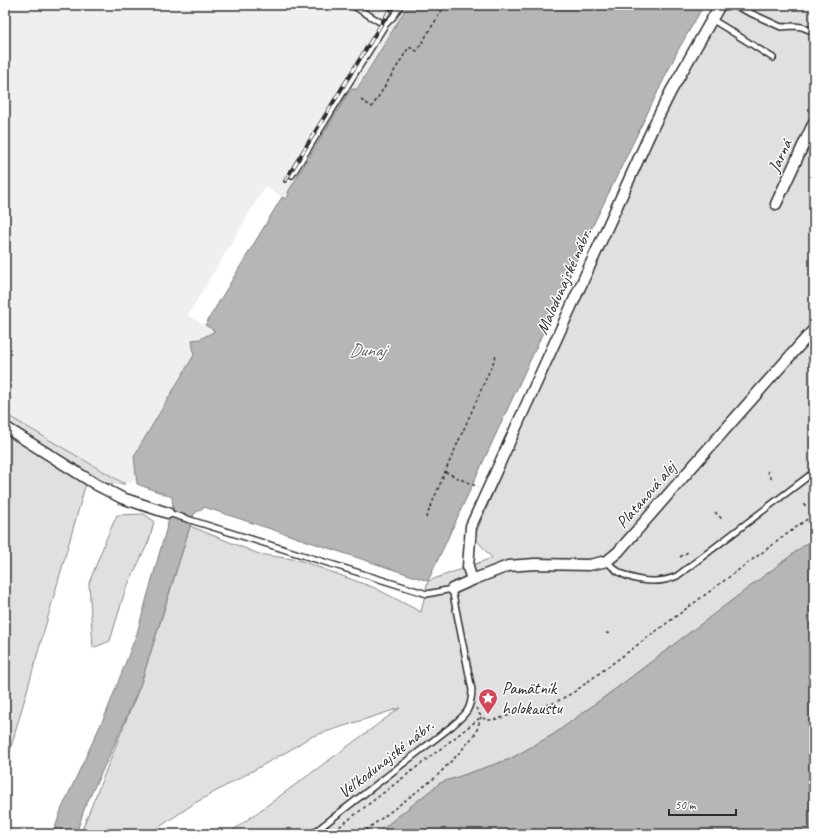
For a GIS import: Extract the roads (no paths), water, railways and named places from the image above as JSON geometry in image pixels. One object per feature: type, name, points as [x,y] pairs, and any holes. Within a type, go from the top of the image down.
[{"type":"street","name":"Malodunajské nábr.","points":[[472,580],[468,567],[471,526],[654,125],[671,90],[720,5]]},
{"type":"street","name":"Jarná","points":[[776,204],[814,122]]},
{"type":"street","name":"Platanová alej","points":[[607,561],[618,552],[814,329]]},
{"type":"street","points":[[5,427],[97,485],[122,498],[168,513]]},
{"type":"street","points":[[452,589],[508,566],[535,564],[589,565],[607,561]]},
{"type":"lane","points":[[352,5],[385,25]]},
{"type":"lane","points":[[292,175],[385,25],[393,17],[401,5]]},
{"type":"lane","points":[[733,5],[781,27],[802,27],[814,32]]},
{"type":"lane","points":[[711,19],[774,58]]},
{"type":"lane","points":[[607,561],[616,571],[644,581],[662,581],[677,576],[814,472]]},
{"type":"lane","points":[[168,513],[427,594],[452,589]]},
{"type":"lane","name":"Veľkodunajské nábr.","points":[[312,834],[452,726],[468,711],[472,702],[472,690],[452,589]]},
{"type":"water","name":"Dunaj","points":[[408,5],[704,5],[678,50],[583,246],[428,581],[204,507],[194,514],[140,686],[85,807],[76,834],[53,834],[61,810],[107,711],[137,633],[173,507],[172,497],[137,484],[134,456],[194,355],[192,340],[200,339],[215,331],[205,325],[282,197],[286,199],[289,195],[288,192],[349,92],[352,89],[357,89]]},
{"type":"water","points":[[814,538],[814,834],[376,834],[440,783],[510,759],[554,734]]},
{"type":"railway","points":[[285,181],[393,5]]},
{"type":"place","name":"Pamätník holokaustu","points":[[488,715]]}]
